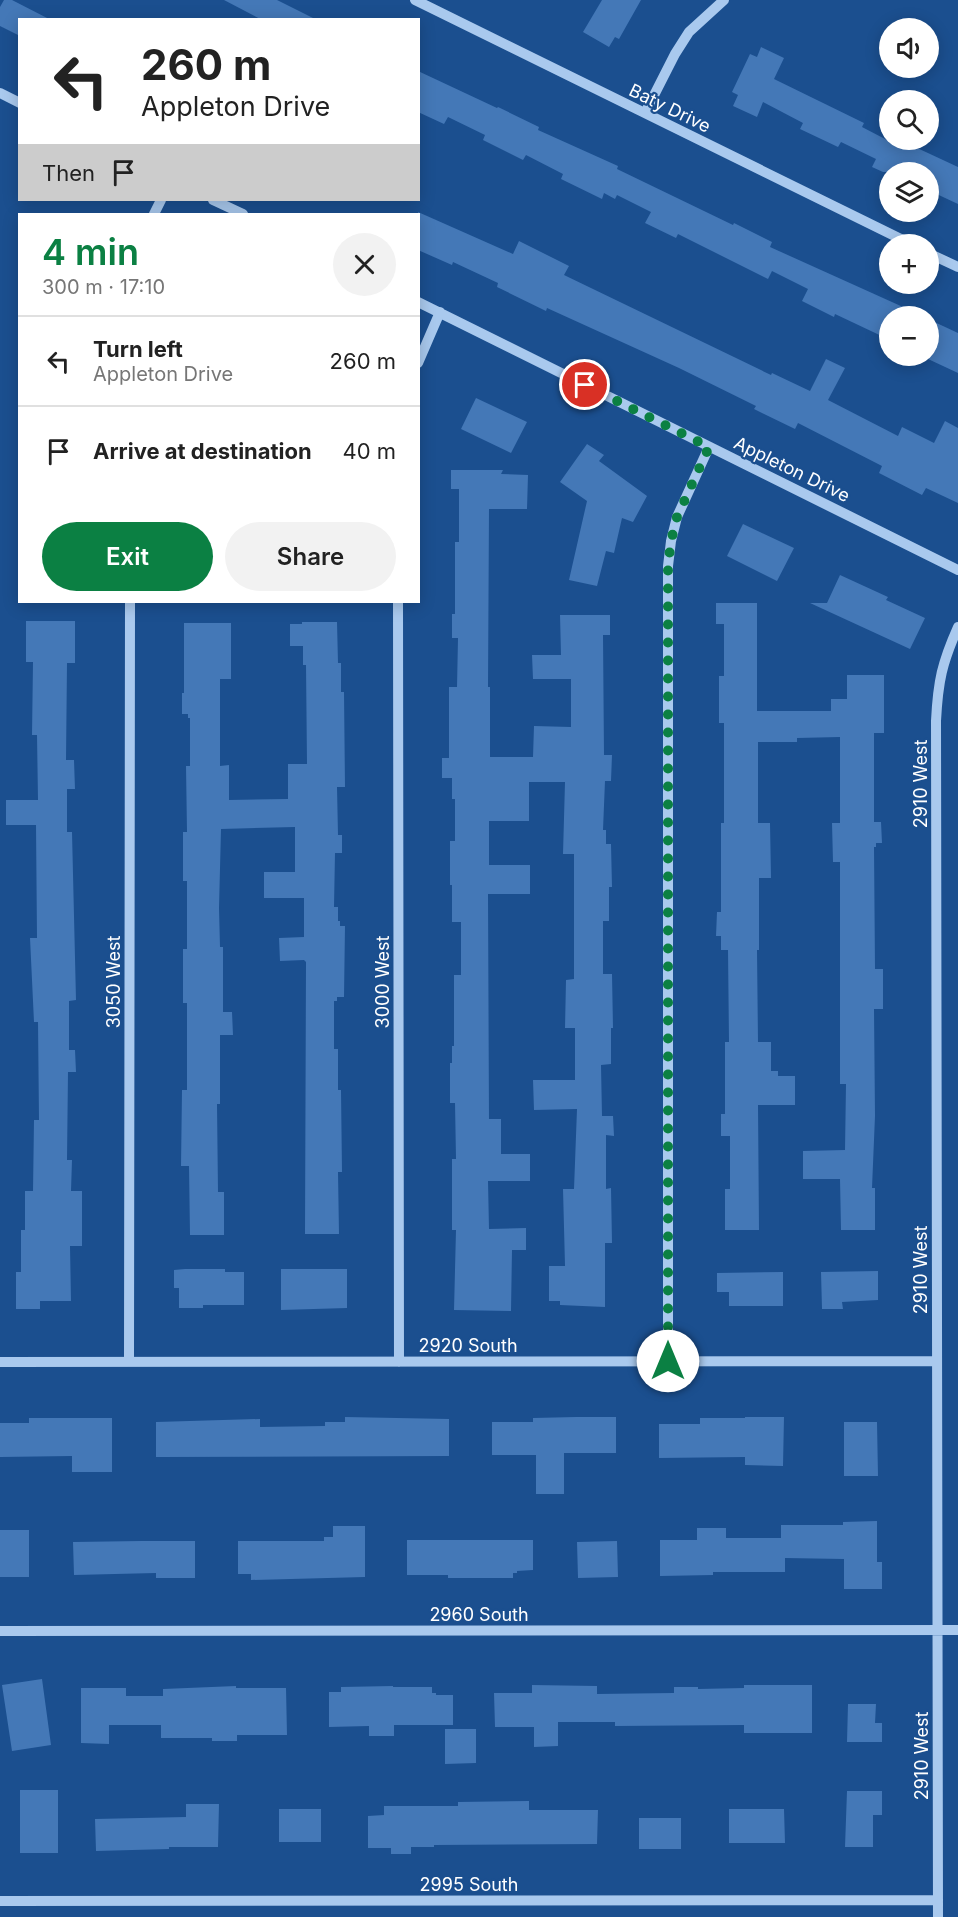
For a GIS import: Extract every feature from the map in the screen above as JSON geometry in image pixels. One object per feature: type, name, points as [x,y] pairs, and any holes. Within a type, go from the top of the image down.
[{"type":"street","name":"Baty Drive","points":[[415,0],[891,234]]},
{"type":"street","points":[[645,114],[675,54],[689,32],[724,0]]},
{"type":"street","points":[[0,93],[18,102]]},
{"type":"street","points":[[215,201],[241,213]]},
{"type":"street","points":[[939,258],[958,267]]},
{"type":"street","name":"Appleton Drive","points":[[420,303],[958,570]]},
{"type":"street","points":[[420,358],[440,312]]},
{"type":"street","points":[[668,1361],[668,575],[671,541],[677,517],[709,447]]},
{"type":"street","name":"3050 West","points":[[129,1362],[130,603]]},
{"type":"street","name":"3000 West","points":[[398,603],[399,1362]]},
{"type":"street","name":"2910 West","points":[[938,1917],[936,721],[939,676],[958,627]]},
{"type":"street","name":"2920 South","points":[[0,1362],[937,1360]]},
{"type":"street","name":"2960 South","points":[[0,1631],[958,1630]]},
{"type":"street","name":"2995 South","points":[[0,1901],[938,1900]]},
{"type":"building","points":[[4,0],[12,0],[47,18],[18,18],[18,35],[0,26],[0,7]]},
{"type":"building","points":[[224,0],[277,0],[313,18],[258,18]]},
{"type":"building","points":[[602,0],[641,0],[619,39],[615,37],[609,47],[583,32]]},
{"type":"building","points":[[761,47],[784,58],[774,79],[864,123],[862,127],[879,136],[879,150],[921,150],[958,167],[958,204],[939,195],[939,162],[879,162],[879,170],[872,167],[876,159],[841,142],[838,147],[800,129],[803,123],[763,102],[757,117],[733,106],[738,95],[732,92],[750,54],[757,57]]},
{"type":"building","points":[[420,72],[498,107],[539,127],[538,130],[618,166],[617,169],[772,242],[770,247],[901,306],[879,306],[879,335],[835,314],[834,317],[802,301],[808,289],[772,271],[768,279],[678,234],[676,238],[645,223],[651,212],[617,195],[615,199],[604,193],[602,199],[561,179],[563,174],[526,155],[523,160],[483,140],[485,135],[448,117],[444,124],[420,113]]},
{"type":"building","points":[[418,212],[513,254],[519,241],[569,266],[564,275],[771,375],[772,373],[810,391],[826,359],[845,368],[828,400],[898,436],[902,427],[934,443],[945,421],[958,428],[958,503],[926,488],[922,495],[879,473],[882,466],[798,423],[795,429],[754,409],[756,406],[679,368],[547,308],[546,311],[497,287],[498,283],[453,262],[452,265],[420,251],[420,213]]},
{"type":"building","points":[[939,324],[958,333],[958,373],[939,364]]},
{"type":"building","points":[[476,398],[527,422],[511,453],[461,429]]},
{"type":"building","points":[[587,444],[604,455],[599,461],[647,496],[633,522],[622,518],[614,553],[606,551],[597,586],[569,580],[587,501],[560,482]]},
{"type":"building","points":[[451,470],[503,470],[501,474],[528,475],[527,509],[489,509],[490,757],[533,757],[534,726],[571,727],[571,679],[533,679],[532,655],[561,655],[560,615],[610,615],[610,635],[603,635],[604,755],[612,755],[611,781],[605,781],[603,830],[606,830],[606,844],[611,844],[612,887],[609,887],[609,921],[603,921],[603,974],[612,974],[613,1028],[611,1028],[611,1064],[601,1065],[602,1116],[613,1116],[614,1136],[606,1135],[606,1189],[611,1188],[612,1243],[605,1243],[605,1307],[560,1305],[560,1301],[549,1301],[549,1266],[565,1266],[563,1189],[574,1189],[577,1109],[534,1110],[533,1080],[575,1080],[575,1028],[565,1028],[566,980],[574,979],[574,854],[563,854],[565,782],[529,782],[529,821],[489,821],[489,865],[530,865],[530,894],[488,894],[489,1119],[501,1119],[501,1154],[530,1154],[530,1181],[488,1181],[489,1229],[526,1228],[526,1250],[512,1250],[511,1311],[454,1310],[456,1230],[452,1230],[452,1159],[456,1159],[455,1103],[450,1103],[450,1063],[452,1063],[452,1046],[454,1046],[454,975],[461,975],[461,922],[452,922],[452,885],[450,885],[450,841],[455,841],[455,799],[452,799],[452,778],[442,778],[442,758],[449,758],[449,687],[457,687],[458,638],[452,638],[452,614],[455,614],[455,542],[459,542],[459,489],[451,489]]},
{"type":"building","points":[[743,524],[794,548],[777,581],[727,556]]},
{"type":"building","points":[[840,575],[888,597],[886,600],[925,618],[910,649],[810,603],[827,603]]},
{"type":"building","points":[[716,603],[757,603],[757,711],[831,711],[831,699],[847,699],[847,675],[884,675],[884,733],[874,733],[874,822],[881,822],[882,843],[876,843],[874,847],[875,969],[883,969],[883,1009],[874,1009],[875,1116],[872,1188],[875,1188],[875,1230],[841,1230],[840,1179],[803,1179],[803,1151],[845,1150],[846,1084],[840,1084],[840,862],[833,862],[832,823],[840,823],[840,737],[797,738],[797,742],[758,742],[758,823],[770,823],[771,878],[759,878],[758,1042],[771,1042],[771,1071],[778,1071],[778,1076],[795,1076],[795,1105],[758,1105],[759,1230],[725,1230],[725,1189],[730,1189],[730,1136],[721,1136],[721,1114],[725,1114],[725,1042],[729,1042],[728,950],[721,950],[721,936],[716,936],[717,912],[721,912],[721,823],[724,823],[724,723],[719,723],[719,676],[724,676],[724,624],[716,624]]},
{"type":"building","points":[[26,621],[75,621],[75,663],[67,663],[66,760],[74,760],[75,789],[67,789],[67,832],[72,832],[76,1000],[69,1001],[69,1050],[75,1050],[76,1072],[68,1072],[67,1160],[72,1160],[71,1191],[82,1191],[82,1246],[70,1246],[71,1301],[40,1301],[40,1309],[16,1309],[16,1272],[21,1272],[21,1230],[25,1230],[25,1191],[33,1191],[34,1120],[39,1120],[38,1022],[34,1022],[30,938],[37,938],[36,825],[6,825],[6,800],[38,800],[37,735],[32,735],[33,662],[26,662]]},
{"type":"building","points":[[302,622],[337,622],[338,663],[341,663],[341,692],[344,692],[345,787],[337,787],[338,835],[342,835],[342,853],[335,853],[334,907],[338,907],[340,926],[345,926],[344,997],[337,997],[337,1001],[334,1001],[334,1049],[338,1049],[338,1090],[341,1090],[342,1172],[338,1172],[339,1234],[305,1234],[306,962],[304,960],[280,961],[279,938],[304,937],[304,898],[264,898],[264,872],[295,872],[295,827],[221,829],[219,908],[220,947],[223,947],[223,1012],[232,1012],[233,1035],[220,1035],[220,1104],[217,1104],[218,1192],[224,1192],[224,1235],[190,1235],[189,1166],[181,1166],[182,1090],[187,1090],[187,1003],[183,1003],[183,949],[187,949],[187,881],[183,881],[183,832],[187,832],[186,766],[190,766],[190,718],[188,714],[182,714],[184,623],[231,623],[231,679],[220,679],[220,766],[229,765],[229,800],[288,799],[288,764],[307,764],[306,665],[303,665],[303,646],[290,646],[290,624],[302,624]]},
{"type":"building","points":[[225,1269],[225,1272],[244,1272],[244,1305],[203,1305],[203,1308],[179,1308],[179,1288],[174,1288],[174,1270]]},
{"type":"building","points":[[281,1269],[347,1269],[347,1308],[281,1310]]},
{"type":"building","points":[[878,1271],[878,1300],[842,1302],[843,1309],[822,1309],[821,1272]]},
{"type":"building","points":[[783,1272],[783,1306],[729,1306],[729,1292],[717,1292],[717,1273]]},
{"type":"building","points":[[345,1417],[449,1419],[449,1456],[156,1457],[156,1422],[260,1419],[260,1427],[325,1426],[325,1422],[345,1422]]},
{"type":"building","points":[[616,1417],[616,1453],[564,1453],[564,1494],[536,1494],[536,1455],[492,1455],[492,1422],[533,1422],[533,1418]]},
{"type":"building","points":[[784,1417],[783,1466],[745,1465],[745,1457],[659,1458],[659,1424],[700,1424],[700,1418]]},
{"type":"building","points":[[29,1418],[112,1418],[112,1472],[72,1472],[72,1456],[0,1457],[0,1423],[29,1423]]},
{"type":"building","points":[[844,1422],[877,1422],[878,1476],[844,1476]]},
{"type":"building","points":[[877,1521],[877,1562],[882,1562],[882,1589],[844,1589],[844,1559],[785,1558],[785,1572],[713,1572],[713,1575],[660,1576],[660,1540],[697,1540],[697,1528],[726,1528],[726,1538],[781,1538],[781,1525],[843,1525],[843,1522]]},
{"type":"building","points":[[333,1526],[365,1526],[365,1577],[251,1580],[251,1574],[238,1574],[238,1541],[324,1541],[324,1537],[333,1537]]},
{"type":"building","points":[[0,1530],[29,1530],[29,1577],[0,1577]]},
{"type":"building","points":[[407,1540],[533,1540],[533,1570],[517,1571],[513,1573],[513,1578],[448,1578],[448,1575],[407,1575]]},
{"type":"building","points":[[195,1541],[195,1578],[156,1578],[156,1573],[74,1575],[73,1542]]},
{"type":"building","points":[[617,1541],[618,1577],[578,1578],[577,1542]]},
{"type":"building","points":[[42,1679],[51,1745],[12,1751],[2,1685]]},
{"type":"building","points":[[532,1685],[597,1686],[597,1694],[674,1693],[674,1687],[698,1687],[698,1689],[744,1688],[744,1685],[812,1685],[812,1733],[744,1733],[744,1725],[615,1726],[615,1722],[558,1722],[558,1746],[534,1747],[534,1727],[495,1727],[494,1693],[532,1693]]},
{"type":"building","points":[[236,1686],[236,1688],[286,1688],[287,1735],[237,1735],[237,1741],[212,1741],[212,1738],[161,1738],[161,1725],[109,1725],[109,1744],[81,1743],[81,1688],[126,1688],[126,1696],[163,1696],[163,1689]]},
{"type":"building","points":[[341,1687],[432,1687],[432,1693],[436,1695],[453,1695],[453,1725],[394,1725],[394,1736],[369,1736],[369,1726],[329,1727],[329,1692],[341,1692]]},
{"type":"building","points":[[848,1704],[876,1704],[875,1723],[882,1723],[882,1742],[847,1742]]},
{"type":"building","points":[[445,1729],[476,1729],[476,1763],[445,1764]]},
{"type":"building","points":[[20,1790],[58,1790],[58,1853],[20,1853]]},
{"type":"building","points":[[847,1791],[882,1791],[882,1815],[873,1815],[873,1847],[845,1847]]},
{"type":"building","points":[[529,1801],[529,1810],[598,1810],[597,1844],[434,1845],[434,1847],[411,1847],[411,1854],[391,1854],[391,1848],[368,1848],[368,1816],[384,1815],[384,1806],[458,1806],[458,1802]]},
{"type":"building","points":[[186,1804],[219,1804],[218,1847],[96,1851],[95,1819],[186,1817]]},
{"type":"building","points":[[279,1809],[321,1809],[321,1842],[279,1842]]},
{"type":"building","points":[[729,1809],[784,1809],[785,1843],[729,1843]]},
{"type":"building","points":[[639,1818],[681,1818],[681,1849],[639,1849]]},
{"type":"route","points":[[585,385],[709,447],[677,517],[668,566],[668,1361]]}]
